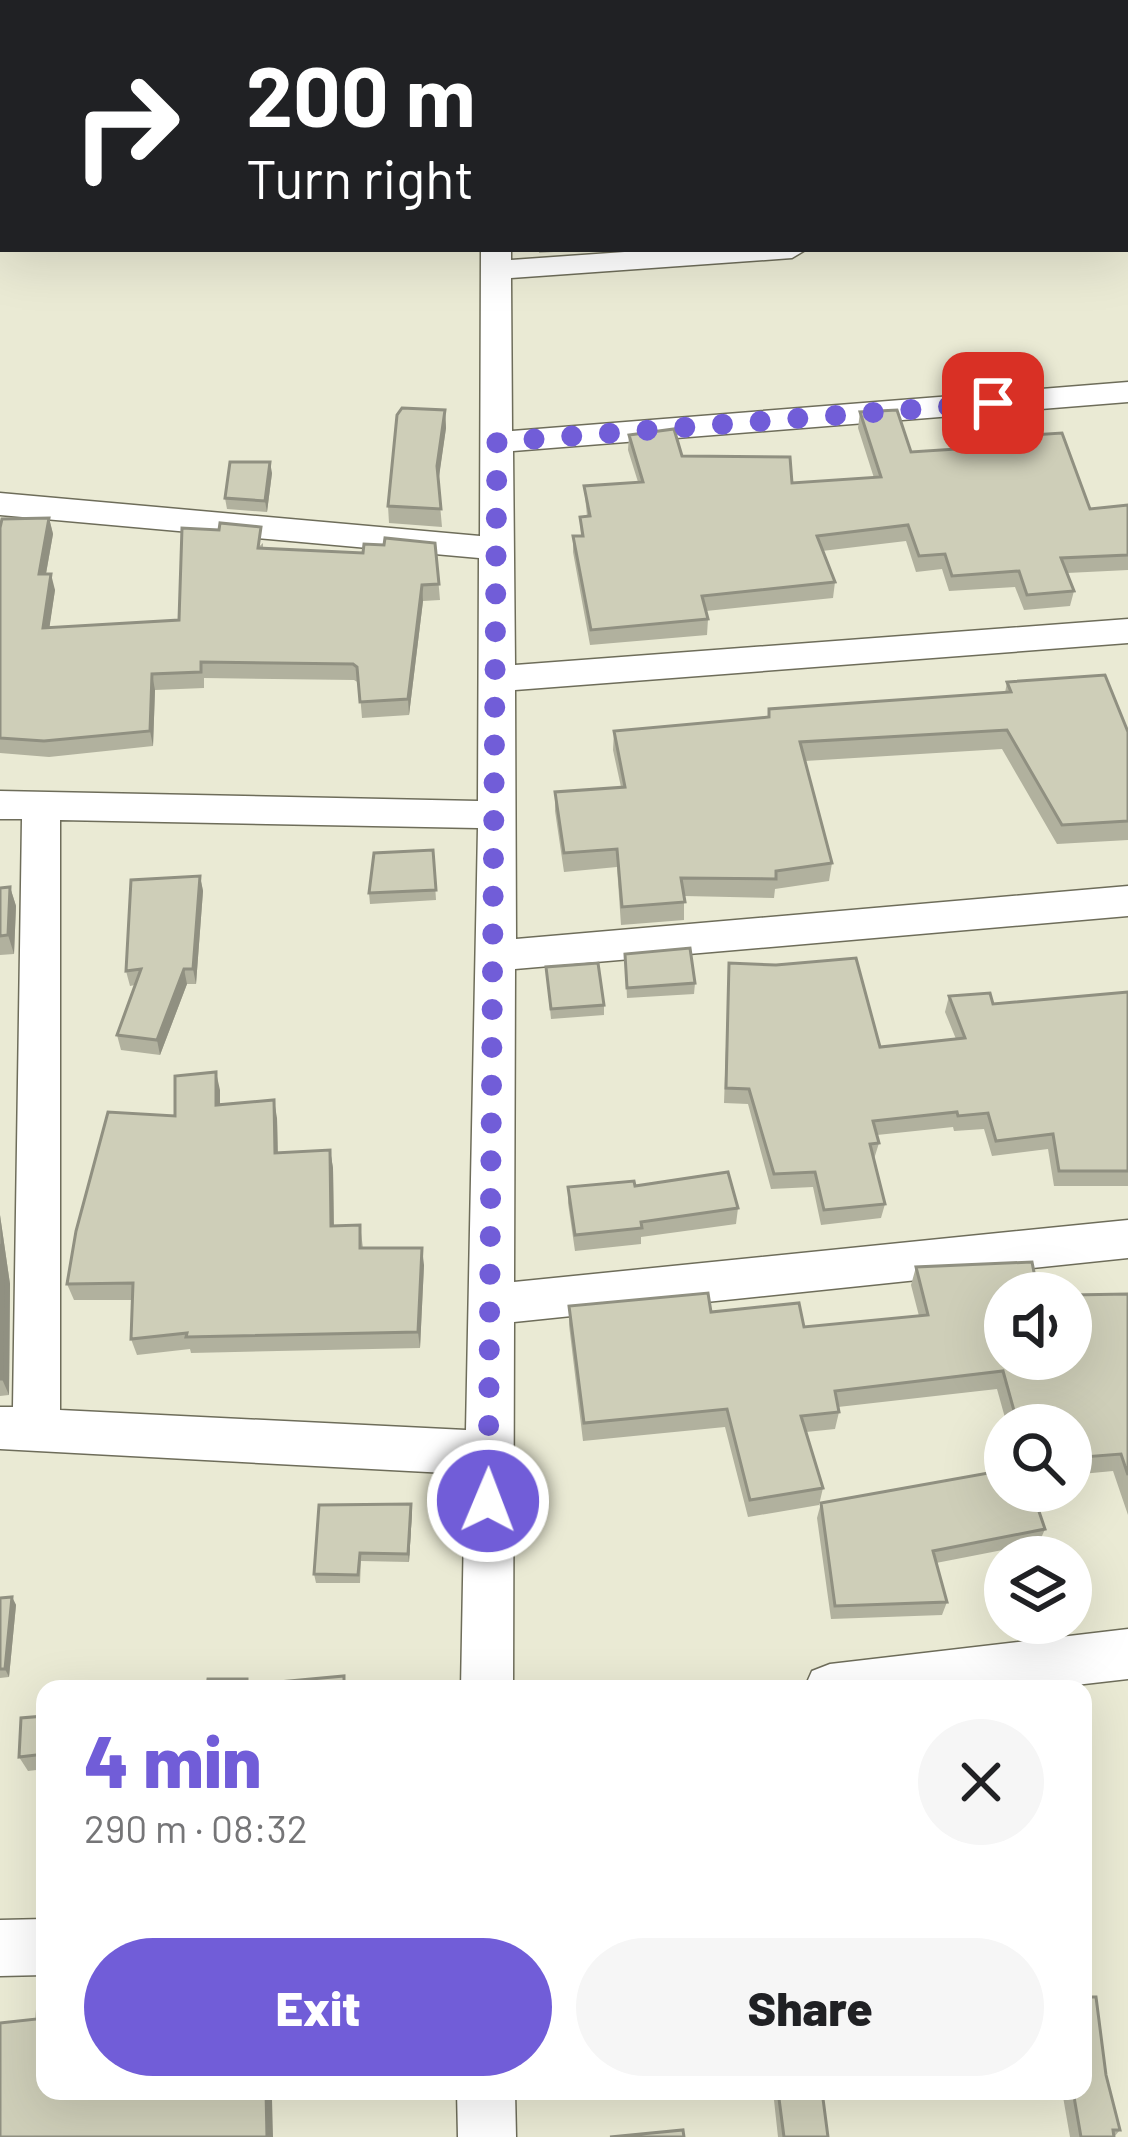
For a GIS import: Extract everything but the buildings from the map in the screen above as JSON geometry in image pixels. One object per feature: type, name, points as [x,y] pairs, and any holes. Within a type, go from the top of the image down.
[{"type":"street","points":[[487,1680],[497,260],[712,252]]},
{"type":"street","points":[[497,442],[1128,392]]},
{"type":"street","points":[[0,504],[495,548]]},
{"type":"street","points":[[496,679],[1128,631]]},
{"type":"street","points":[[489,1454],[18,1429],[20,805],[496,815]]},
{"type":"street","points":[[492,956],[1128,902]]},
{"type":"street","points":[[493,1304],[1128,1239]]},
{"type":"street","points":[[907,1680],[1128,1654]]},
{"type":"street","points":[[0,1948],[36,1947]]},
{"type":"street","points":[[486,2100],[487,2137]]},
{"type":"route","points":[[488,1501],[497,442],[993,403]]}]
